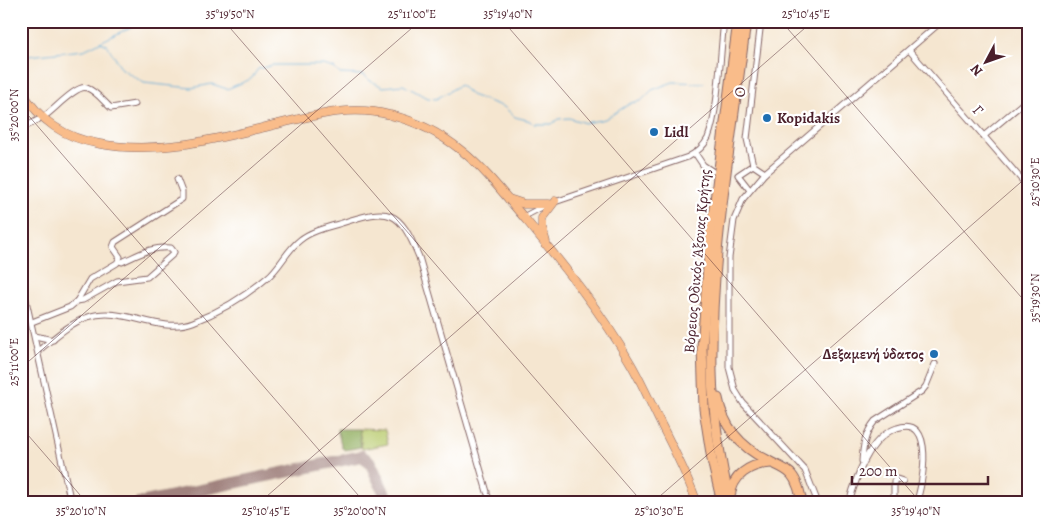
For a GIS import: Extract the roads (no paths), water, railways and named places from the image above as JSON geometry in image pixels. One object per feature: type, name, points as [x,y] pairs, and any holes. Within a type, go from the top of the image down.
[{"type":"highway","name":"Βόρειος Οδικός Άξονας Κρήτης","points":[[722,503],[712,460],[704,409],[702,348],[710,239],[738,21]]},
{"type":"highway","name":"Βόρειος Οδικός Άξονας Κρήτης","points":[[730,503],[715,408],[712,373],[714,302],[746,21]]},
{"type":"highway","points":[[714,302],[717,386],[722,415],[741,444],[790,473],[796,481],[802,503]]},
{"type":"highway","points":[[712,460],[715,503]]},
{"type":"highway","points":[[730,503],[732,487],[743,472],[759,463],[771,463]]},
{"type":"main road","points":[[22,91],[48,123],[62,133],[96,144],[136,149],[184,145],[335,112],[356,110],[392,115],[420,126],[452,143],[471,159],[507,198],[549,248],[593,306],[631,364],[672,446],[697,503]]},
{"type":"main road","points":[[507,198],[524,204],[552,203]]},
{"type":"main road","points":[[549,248],[542,228],[542,218],[552,203]]},
{"type":"street","points":[[523,217],[552,203],[673,163],[695,153],[704,144],[709,135],[717,91],[724,21]]},
{"type":"street","name":"Ο","points":[[753,165],[747,140],[761,21]]},
{"type":"street","points":[[818,503],[806,470],[746,408],[735,390],[730,375],[728,350],[729,258],[735,216],[749,189],[765,172],[942,21]]},
{"type":"street","name":"Γ","points":[[909,50],[985,135],[1028,187]]},
{"type":"street","points":[[46,115],[64,102],[73,91],[81,88],[88,88],[111,108],[135,104]]},
{"type":"street","points":[[985,135],[1028,99]]},
{"type":"street","points":[[21,129],[38,120]]},
{"type":"street","points":[[695,153],[703,165],[712,171]]},
{"type":"street","points":[[749,189],[736,175],[753,165],[765,172]]},
{"type":"street","points":[[119,261],[120,257],[113,247],[115,242],[182,199],[182,192],[177,179]]},
{"type":"street","points":[[38,351],[80,321],[101,314],[122,315],[156,322],[190,323],[229,304],[263,281],[302,239],[369,214],[385,213],[392,216],[404,227],[419,257],[490,503]]},
{"type":"street","points":[[32,322],[70,307],[90,280],[119,261],[122,262],[161,247],[170,248],[174,252],[147,277],[117,281],[83,300],[76,301]]},
{"type":"street","points":[[21,278],[71,503]]},
{"type":"street","points":[[35,336],[53,340]]},
{"type":"street","points":[[849,503],[862,462],[863,446],[871,426],[875,421],[922,391],[935,364]]},
{"type":"street","points":[[862,462],[878,443],[896,428],[915,429],[920,437],[926,457],[916,503]]},
{"type":"street","points":[[894,503],[894,482],[897,479],[903,481]]},
{"type":"waterway","points":[[28,56],[84,50],[143,21]]},
{"type":"waterway","points":[[100,42],[107,45],[122,69],[144,83],[191,88],[212,84],[227,89],[251,79],[258,69],[273,65],[323,65],[334,68],[340,74],[364,75],[369,80],[383,87],[403,85],[428,98],[436,99],[460,85],[471,95],[504,107],[515,117],[531,121],[534,124],[552,124],[558,119],[569,118],[585,123],[605,119],[631,103],[641,101],[652,90],[673,82],[704,83]]},
{"type":"place","name":"Kopidakis","points":[[767,118]]},
{"type":"place","name":"Lidl","points":[[654,132]]},
{"type":"place","name":"Δεξαμενή ύδατος","points":[[934,354]]}]
